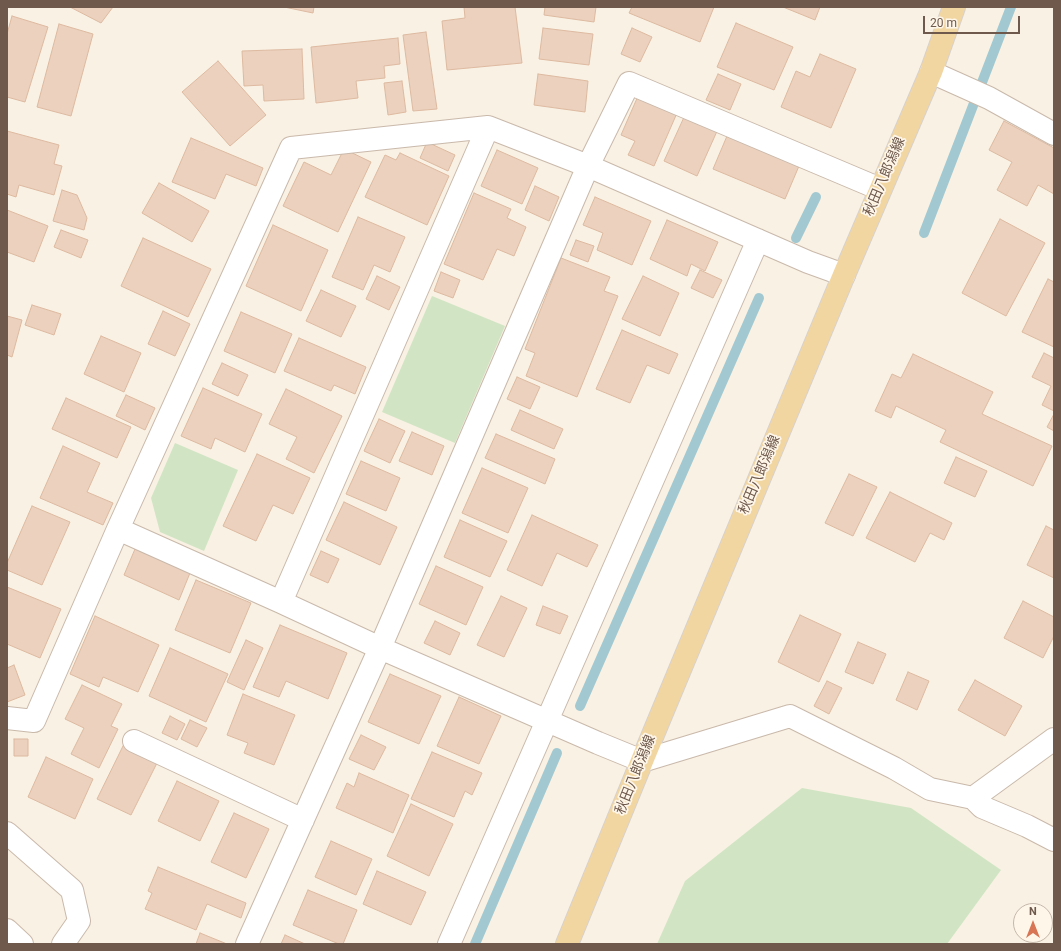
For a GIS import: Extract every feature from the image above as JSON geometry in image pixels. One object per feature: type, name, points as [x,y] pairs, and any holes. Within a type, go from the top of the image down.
[{"type":"main road","name":"秋田八郎潟線","points":[[567,944],[844,275],[931,72],[954,7]]},
{"type":"street","points":[[931,72],[989,98],[1054,134]]},
{"type":"street","points":[[247,944],[380,648],[588,166],[629,83],[880,189]]},
{"type":"street","points":[[281,602],[488,126]]},
{"type":"street","points":[[7,718],[34,721],[118,530],[291,148],[488,126],[588,166],[808,262],[844,275]]},
{"type":"street","points":[[449,944],[758,240]]},
{"type":"street","points":[[118,530],[281,602],[380,648],[642,761],[790,716],[894,768],[930,789],[973,798],[982,807],[1027,826],[1054,840]]},
{"type":"street","points":[[973,798],[1053,738]]},
{"type":"street","points":[[134,741],[303,820]]},
{"type":"street","points":[[7,833],[72,890],[79,921],[63,944]]},
{"type":"street","points":[[7,930],[22,944]]},
{"type":"green space","points":[[432,296],[505,326],[455,443],[382,412]]},
{"type":"green space","points":[[175,443],[238,470],[204,551],[160,532],[151,498]]},
{"type":"green space","points":[[802,788],[911,808],[1001,870],[947,944],[657,944],[685,881]]},
{"type":"building","points":[[70,7],[113,7],[101,23]]},
{"type":"building","points":[[284,7],[314,7],[313,13]]},
{"type":"building","points":[[464,7],[515,7],[522,63],[447,70],[442,21],[465,18]]},
{"type":"building","points":[[545,7],[596,7],[594,22],[544,15]]},
{"type":"building","points":[[632,7],[714,7],[700,42],[629,13]]},
{"type":"building","points":[[783,7],[820,7],[815,20]]},
{"type":"building","points":[[12,16],[48,27],[25,102],[7,97],[7,34]]},
{"type":"building","points":[[736,23],[793,47],[774,90],[717,67]]},
{"type":"building","points":[[59,24],[93,34],[71,116],[37,107]]},
{"type":"building","points":[[543,28],[593,34],[589,65],[539,59]]},
{"type":"building","points":[[632,28],[652,37],[640,62],[621,54]]},
{"type":"building","points":[[426,32],[437,109],[413,111],[403,35]]},
{"type":"building","points":[[398,38],[400,64],[384,66],[385,78],[356,81],[358,98],[316,103],[311,47]]},
{"type":"building","points":[[302,49],[304,99],[264,101],[263,85],[244,86],[242,51]]},
{"type":"building","points":[[820,54],[856,69],[831,128],[781,107],[796,71],[810,77]]},
{"type":"building","points":[[218,61],[266,115],[230,146],[182,92]]},
{"type":"building","points":[[538,74],[588,81],[585,112],[534,105]]},
{"type":"building","points":[[718,74],[741,84],[730,110],[706,100]]},
{"type":"building","points":[[402,81],[406,112],[388,115],[384,83]]},
{"type":"building","points":[[638,96],[677,113],[654,166],[628,155],[635,141],[621,135]]},
{"type":"building","points":[[685,115],[718,129],[697,176],[664,161]]},
{"type":"building","points":[[1004,121],[1054,148],[1054,194],[1038,185],[1027,206],[997,190],[1012,162],[989,150]]},
{"type":"building","points":[[7,131],[59,145],[54,164],[62,166],[54,195],[19,185],[16,197],[7,194]]},
{"type":"building","points":[[727,136],[799,166],[785,199],[713,169]]},
{"type":"building","points":[[191,138],[263,168],[256,186],[226,174],[215,199],[172,182]]},
{"type":"building","points":[[427,142],[455,155],[448,171],[420,158]]},
{"type":"building","points":[[344,149],[371,162],[338,232],[283,206],[304,162],[331,175]]},
{"type":"building","points":[[497,150],[538,168],[522,204],[481,186]]},
{"type":"building","points":[[400,153],[449,176],[427,225],[365,197],[385,155],[396,160]]},
{"type":"building","points":[[159,183],[209,211],[192,242],[142,213]]},
{"type":"building","points":[[535,186],[559,197],[549,221],[525,210]]},
{"type":"building","points":[[62,190],[77,195],[87,218],[84,230],[53,221]]},
{"type":"building","points":[[474,193],[511,209],[507,218],[526,227],[514,256],[497,249],[483,280],[444,264]]},
{"type":"building","points":[[595,197],[651,221],[632,265],[597,250],[603,233],[583,225]]},
{"type":"building","points":[[7,210],[48,226],[34,262],[7,252]]},
{"type":"building","points":[[358,217],[405,237],[390,272],[374,265],[363,290],[332,277]]},
{"type":"building","points":[[1000,219],[1045,243],[1006,316],[962,293]]},
{"type":"building","points":[[667,220],[718,242],[705,271],[691,264],[687,276],[650,259]]},
{"type":"building","points":[[273,225],[328,250],[301,311],[246,286]]},
{"type":"building","points":[[61,230],[88,240],[81,258],[54,247]]},
{"type":"building","points":[[143,238],[211,269],[188,317],[121,286]]},
{"type":"building","points":[[576,240],[594,246],[588,262],[570,255]]},
{"type":"building","points":[[561,258],[610,277],[604,291],[618,296],[577,397],[526,376],[535,353],[525,349]]},
{"type":"building","points":[[700,270],[722,280],[713,298],[691,288]]},
{"type":"building","points":[[441,272],[460,280],[453,298],[434,291]]},
{"type":"building","points":[[377,276],[400,287],[389,310],[366,299]]},
{"type":"building","points":[[643,276],[679,293],[660,336],[622,319]]},
{"type":"building","points":[[1048,279],[1054,282],[1054,347],[1022,332]]},
{"type":"building","points":[[321,290],[356,306],[341,337],[306,321]]},
{"type":"building","points":[[32,305],[61,314],[54,335],[25,325]]},
{"type":"building","points":[[163,311],[190,324],[175,356],[148,344]]},
{"type":"building","points":[[241,312],[292,334],[275,373],[224,351]]},
{"type":"building","points":[[7,316],[22,320],[12,357],[7,355]]},
{"type":"building","points":[[622,330],[678,354],[669,374],[647,365],[630,403],[596,389]]},
{"type":"building","points":[[101,336],[141,353],[124,392],[84,374]]},
{"type":"building","points":[[299,338],[366,367],[355,394],[334,385],[331,391],[284,371]]},
{"type":"building","points":[[1044,353],[1054,358],[1054,411],[1042,405],[1051,386],[1032,377]]},
{"type":"building","points":[[913,354],[993,392],[982,414],[1052,446],[1033,486],[940,442],[946,430],[896,406],[891,418],[875,411],[892,374],[901,378]]},
{"type":"building","points":[[222,363],[248,375],[238,396],[212,384]]},
{"type":"building","points":[[517,377],[540,387],[530,409],[507,399]]},
{"type":"building","points":[[203,388],[262,414],[245,452],[215,438],[211,449],[181,436]]},
{"type":"building","points":[[286,389],[342,416],[314,473],[286,459],[297,437],[269,424]]},
{"type":"building","points":[[126,395],[155,408],[145,430],[116,416]]},
{"type":"building","points":[[66,398],[131,427],[117,458],[52,429]]},
{"type":"building","points":[[520,410],[563,429],[554,449],[511,430]]},
{"type":"building","points":[[1054,414],[1054,431],[1047,427]]},
{"type":"building","points":[[379,419],[405,431],[390,463],[364,451]]},
{"type":"building","points":[[412,432],[444,446],[432,475],[399,461]]},
{"type":"building","points":[[496,434],[555,459],[545,484],[485,458]]},
{"type":"building","points":[[63,446],[100,463],[87,492],[113,503],[103,525],[40,498]]},
{"type":"building","points":[[257,454],[310,478],[293,514],[273,505],[256,541],[223,526]]},
{"type":"building","points":[[956,457],[987,471],[975,497],[944,483]]},
{"type":"building","points":[[361,461],[400,478],[386,511],[346,494]]},
{"type":"building","points":[[482,468],[528,488],[508,533],[462,513]]},
{"type":"building","points":[[849,474],[877,487],[853,536],[825,523]]},
{"type":"building","points":[[890,492],[952,523],[944,540],[930,533],[915,562],[866,538]]},
{"type":"building","points":[[344,502],[397,527],[380,565],[326,540]]},
{"type":"building","points":[[32,506],[70,522],[42,585],[7,570],[7,563]]},
{"type":"building","points":[[532,515],[598,545],[587,567],[557,553],[542,586],[507,570]]},
{"type":"building","points":[[460,520],[507,541],[490,577],[444,557]]},
{"type":"building","points":[[1046,526],[1054,530],[1054,578],[1027,565]]},
{"type":"building","points":[[135,549],[190,573],[179,600],[124,575]]},
{"type":"building","points":[[321,551],[339,559],[328,583],[310,575]]},
{"type":"building","points":[[436,566],[483,587],[466,625],[419,604]]},
{"type":"building","points":[[196,580],[251,603],[230,653],[175,630]]},
{"type":"building","points":[[7,587],[61,609],[40,658],[7,644]]},
{"type":"building","points":[[501,596],[527,608],[504,657],[477,645]]},
{"type":"building","points":[[1023,601],[1054,617],[1054,636],[1043,658],[1004,638]]},
{"type":"building","points":[[543,606],[568,616],[560,634],[536,625]]},
{"type":"building","points":[[800,615],[841,634],[819,682],[778,662]]},
{"type":"building","points":[[95,616],[159,645],[138,692],[103,677],[99,687],[70,674]]},
{"type":"building","points":[[435,621],[460,633],[450,655],[424,643]]},
{"type":"building","points":[[280,625],[347,653],[328,699],[286,681],[279,697],[253,687]]},
{"type":"building","points":[[246,640],[263,648],[244,690],[227,682]]},
{"type":"building","points":[[858,642],[886,654],[873,684],[845,672]]},
{"type":"building","points":[[170,648],[228,674],[206,722],[149,696]]},
{"type":"building","points":[[14,665],[25,695],[7,702],[7,668]]},
{"type":"building","points":[[908,672],[929,681],[917,710],[896,700]]},
{"type":"building","points":[[390,674],[441,696],[419,744],[368,722]]},
{"type":"building","points":[[975,680],[1022,706],[1005,736],[958,710]]},
{"type":"building","points":[[827,681],[842,688],[829,714],[814,706]]},
{"type":"building","points":[[82,685],[122,704],[111,726],[118,729],[99,768],[71,754],[84,728],[65,719]]},
{"type":"building","points":[[243,694],[295,715],[274,765],[244,753],[248,743],[227,735]]},
{"type":"building","points":[[459,697],[501,716],[479,764],[437,746]]},
{"type":"building","points":[[170,716],[185,724],[177,740],[162,733]]},
{"type":"building","points":[[190,720],[207,728],[197,747],[181,739]]},
{"type":"building","points":[[361,735],[386,747],[374,770],[349,759]]},
{"type":"building","points":[[14,739],[28,739],[28,756],[14,756]]},
{"type":"building","points":[[124,744],[158,761],[131,815],[97,799]]},
{"type":"building","points":[[432,752],[482,773],[472,795],[465,791],[454,817],[411,799]]},
{"type":"building","points":[[46,757],[93,779],[75,819],[28,797]]},
{"type":"building","points":[[359,773],[409,795],[393,833],[336,808],[347,783],[354,787]]},
{"type":"building","points":[[177,781],[219,801],[200,841],[158,821]]},
{"type":"building","points":[[411,804],[453,824],[429,876],[387,856]]},
{"type":"building","points":[[234,813],[269,829],[246,878],[211,862]]},
{"type":"building","points":[[331,841],[372,859],[356,895],[315,877]]},
{"type":"building","points":[[158,867],[246,903],[241,918],[207,904],[196,930],[145,909],[152,893],[148,891]]},
{"type":"building","points":[[377,871],[426,892],[411,925],[363,904]]},
{"type":"building","points":[[308,890],[357,910],[343,944],[339,944],[293,925]]},
{"type":"building","points":[[200,933],[227,944],[196,944]]},
{"type":"building","points":[[285,935],[305,944],[281,944]]},
{"type":"waterway","points":[[924,233],[1011,7]]},
{"type":"waterway","points":[[796,238],[816,197]]},
{"type":"waterway","points":[[580,706],[759,298]]},
{"type":"waterway","points":[[475,944],[557,753]]}]
